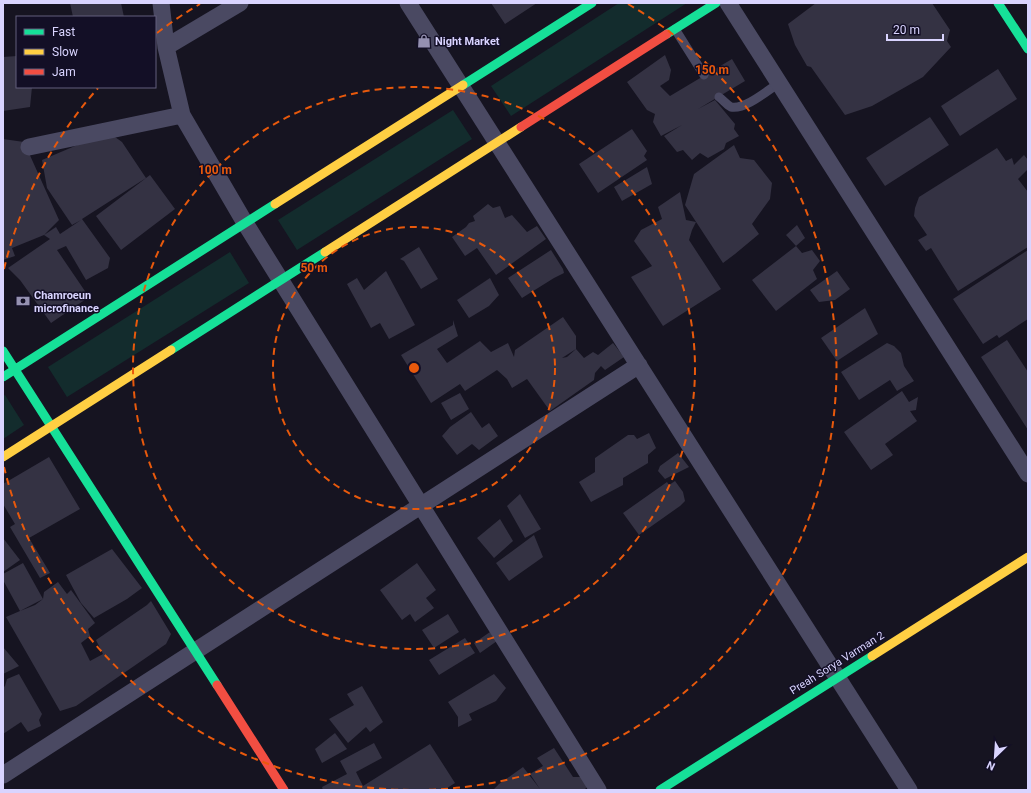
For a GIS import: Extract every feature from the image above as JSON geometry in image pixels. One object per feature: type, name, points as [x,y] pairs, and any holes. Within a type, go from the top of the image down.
[{"type":"street","points":[[161,3],[166,47],[182,115],[245,223],[598,790]]},
{"type":"street","points":[[166,47],[240,3]]},
{"type":"street","points":[[408,3],[910,790]]},
{"type":"street","points":[[3,377],[592,3]]},
{"type":"street","points":[[3,457],[716,3]]},
{"type":"street","points":[[728,3],[1028,474]]},
{"type":"street","points":[[998,3],[1028,50]]},
{"type":"street","points":[[29,147],[182,115]]},
{"type":"street","points":[[3,351],[284,790]]},
{"type":"street","points":[[3,775],[639,365]]},
{"type":"street","name":"Preah Sorya Varman 2","points":[[660,790],[1028,557]]},
{"type":"lane","points":[[675,29],[704,75]]},
{"type":"lane","points":[[719,97],[730,106],[737,107],[745,105],[779,83]]},
{"type":"green space","points":[[619,3],[687,3],[511,116],[491,86]]},
{"type":"green space","points":[[453,110],[472,139],[297,250],[278,220]]},
{"type":"green space","points":[[230,252],[249,283],[67,397],[48,367]]},
{"type":"green space","points":[[5,395],[24,425],[3,439],[3,396]]},
{"type":"building","points":[[70,3],[121,3],[124,16],[73,16]]},
{"type":"building","points":[[491,3],[537,3],[505,24]]},
{"type":"building","points":[[816,3],[932,3],[950,30],[947,41],[951,47],[923,77],[872,106],[845,115],[811,67],[807,66],[795,45],[788,24]]},
{"type":"building","points":[[665,55],[671,70],[669,80],[660,86],[670,96],[732,59],[745,81],[698,109],[715,100],[735,124],[734,129],[739,136],[726,143],[724,149],[708,158],[700,153],[692,160],[683,150],[677,152],[664,136],[682,125],[661,136],[653,122],[655,114],[647,110],[627,82]]},
{"type":"building","points":[[16,56],[16,88],[32,88],[30,107],[3,111],[3,57]]},
{"type":"building","points":[[998,69],[1017,99],[960,136],[941,106]]},
{"type":"building","points":[[930,117],[949,145],[885,186],[866,158]]},
{"type":"building","points":[[632,129],[647,151],[644,156],[647,160],[598,193],[579,164]]},
{"type":"building","points":[[108,132],[122,142],[146,178],[82,219],[110,258],[108,268],[86,280],[66,246],[57,250],[89,297],[51,323],[20,280],[8,268],[50,239],[44,235],[56,227],[60,234],[81,220],[72,225],[47,188],[42,160]]},
{"type":"building","points":[[3,139],[24,142],[59,220],[44,235],[12,248],[15,256],[3,260]]},
{"type":"building","points":[[734,145],[740,158],[754,160],[772,183],[770,199],[752,224],[759,234],[723,263],[685,205],[694,174]]},
{"type":"building","points":[[997,148],[1006,161],[1012,158],[1014,165],[1024,155],[1028,160],[1028,169],[1018,179],[1028,192],[1028,247],[958,291],[931,248],[926,251],[918,240],[927,235],[914,216],[915,208],[919,197]]},
{"type":"building","points":[[647,167],[652,184],[622,201],[614,187]]},
{"type":"building","points":[[150,175],[175,209],[121,250],[96,216]]},
{"type":"building","points":[[680,192],[686,220],[696,222],[689,240],[721,289],[663,326],[631,277],[652,266],[634,241],[641,230],[662,219],[658,207]]},
{"type":"building","points":[[488,204],[493,208],[500,206],[505,218],[512,215],[527,232],[537,226],[546,239],[496,275],[477,248],[465,256],[452,237],[469,223],[475,221],[473,216]]},
{"type":"building","points":[[797,225],[805,238],[796,246],[786,235]]},
{"type":"building","points":[[796,246],[802,253],[812,250],[820,261],[813,270],[817,279],[776,311],[752,280]]},
{"type":"building","points":[[419,247],[438,279],[421,289],[404,261],[400,259]]},
{"type":"building","points":[[551,250],[564,273],[522,298],[508,278]]},
{"type":"building","points":[[1028,250],[1028,319],[999,338],[997,335],[983,344],[953,299]]},
{"type":"building","points":[[386,271],[415,325],[389,339],[380,323],[371,328],[347,284],[357,278],[364,290]]},
{"type":"building","points":[[837,271],[850,289],[835,300],[819,302],[810,290]]},
{"type":"building","points":[[490,278],[499,295],[489,306],[469,318],[457,300]]},
{"type":"building","points":[[865,308],[878,334],[837,361],[821,338]]},
{"type":"building","points":[[563,317],[576,336],[576,349],[584,358],[593,352],[598,355],[613,343],[624,357],[605,370],[601,366],[595,373],[594,380],[550,411],[527,379],[512,388],[507,379],[497,370],[465,391],[460,384],[431,403],[401,355],[453,325],[453,320],[458,336],[437,349],[447,363],[480,341],[491,352],[508,343],[514,357],[515,350]],"holes":[[[576,349],[567,357],[562,358]]]},
{"type":"building","points":[[1007,340],[1028,372],[1028,430],[981,357]]},
{"type":"building","points":[[887,343],[894,346],[901,353],[904,366],[914,381],[897,391],[890,380],[859,400],[841,372]]},
{"type":"building","points":[[902,391],[909,402],[918,397],[916,410],[910,411],[917,421],[885,444],[893,455],[871,470],[844,432]]},
{"type":"building","points":[[460,393],[469,409],[451,420],[441,403]]},
{"type":"building","points":[[471,412],[482,428],[489,423],[498,436],[479,450],[472,444],[457,455],[442,436],[450,427]]},
{"type":"building","points":[[649,433],[656,448],[648,455],[648,463],[623,478],[623,485],[591,502],[579,482],[595,472],[595,458],[628,435],[634,435],[637,439]]},
{"type":"building","points":[[678,453],[689,467],[665,479],[658,471],[660,466]]},
{"type":"building","points":[[49,457],[80,509],[29,538],[50,573],[40,578],[10,527],[15,524],[3,504],[3,484]]},
{"type":"building","points":[[675,481],[683,492],[685,501],[639,535],[623,513],[667,482],[669,485]]},
{"type":"building","points":[[520,494],[541,529],[525,538],[507,506]]},
{"type":"building","points":[[500,519],[513,541],[494,558],[477,538]]},
{"type":"building","points":[[534,535],[543,557],[509,581],[496,563]]},
{"type":"building","points":[[3,538],[20,560],[3,572]]},
{"type":"building","points":[[112,549],[142,588],[127,599],[94,618],[81,603],[66,575]]},
{"type":"building","points":[[23,563],[43,599],[20,611],[3,580],[3,574]]},
{"type":"building","points":[[417,563],[436,590],[426,598],[434,608],[415,622],[410,614],[402,620],[380,590]]},
{"type":"building","points":[[58,582],[67,594],[71,590],[95,623],[88,629],[90,636],[81,643],[90,661],[103,654],[96,640],[151,601],[171,634],[166,644],[76,706],[60,711],[6,617],[35,605],[43,599],[44,592]]},
{"type":"building","points":[[448,614],[459,632],[434,648],[422,630]]},
{"type":"building","points":[[490,632],[497,641],[480,653],[474,643]]},
{"type":"building","points":[[465,638],[475,653],[439,675],[429,660]]},
{"type":"building","points":[[3,647],[19,666],[3,674]]},
{"type":"building","points":[[19,674],[42,714],[39,720],[41,726],[28,732],[21,722],[3,734],[3,688],[7,679]]},
{"type":"building","points":[[494,674],[506,688],[496,701],[469,714],[472,720],[458,727],[458,717],[448,702]]},
{"type":"building","points":[[362,686],[383,722],[370,732],[366,727],[348,743],[329,719],[354,705],[347,694]]},
{"type":"building","points":[[335,733],[347,749],[322,763],[315,749]]},
{"type":"building","points":[[374,743],[382,758],[356,772],[363,786],[430,744],[455,783],[444,790],[323,790],[322,787],[347,774],[340,761]]},
{"type":"building","points":[[554,748],[573,777],[583,777],[587,787],[584,790],[493,790],[523,767],[540,789],[530,774],[543,766],[537,758]]},
{"type":"traffic: fast","points":[[463,85],[592,3]]},
{"type":"traffic: fast","points":[[667,34],[716,3]]},
{"type":"traffic: fast","points":[[998,3],[1028,49]]},
{"type":"traffic: fast","points":[[3,377],[275,204]]},
{"type":"traffic: fast","points":[[171,350],[325,252]]},
{"type":"traffic: fast","points":[[3,351],[217,685]]},
{"type":"traffic: fast","points":[[660,790],[872,656]]},
{"type":"traffic: slow","points":[[275,204],[463,85]]},
{"type":"traffic: slow","points":[[325,252],[521,127]]},
{"type":"traffic: slow","points":[[3,457],[171,350]]},
{"type":"traffic: slow","points":[[872,656],[1028,557]]},
{"type":"traffic: jam","points":[[521,127],[667,34]]},
{"type":"traffic: jam","points":[[217,685],[284,790]]},
{"type":"place","name":"Night Market","points":[[424,41]]},
{"type":"place","name":"Chamroeun microfinance","points":[[23,301]]}]
